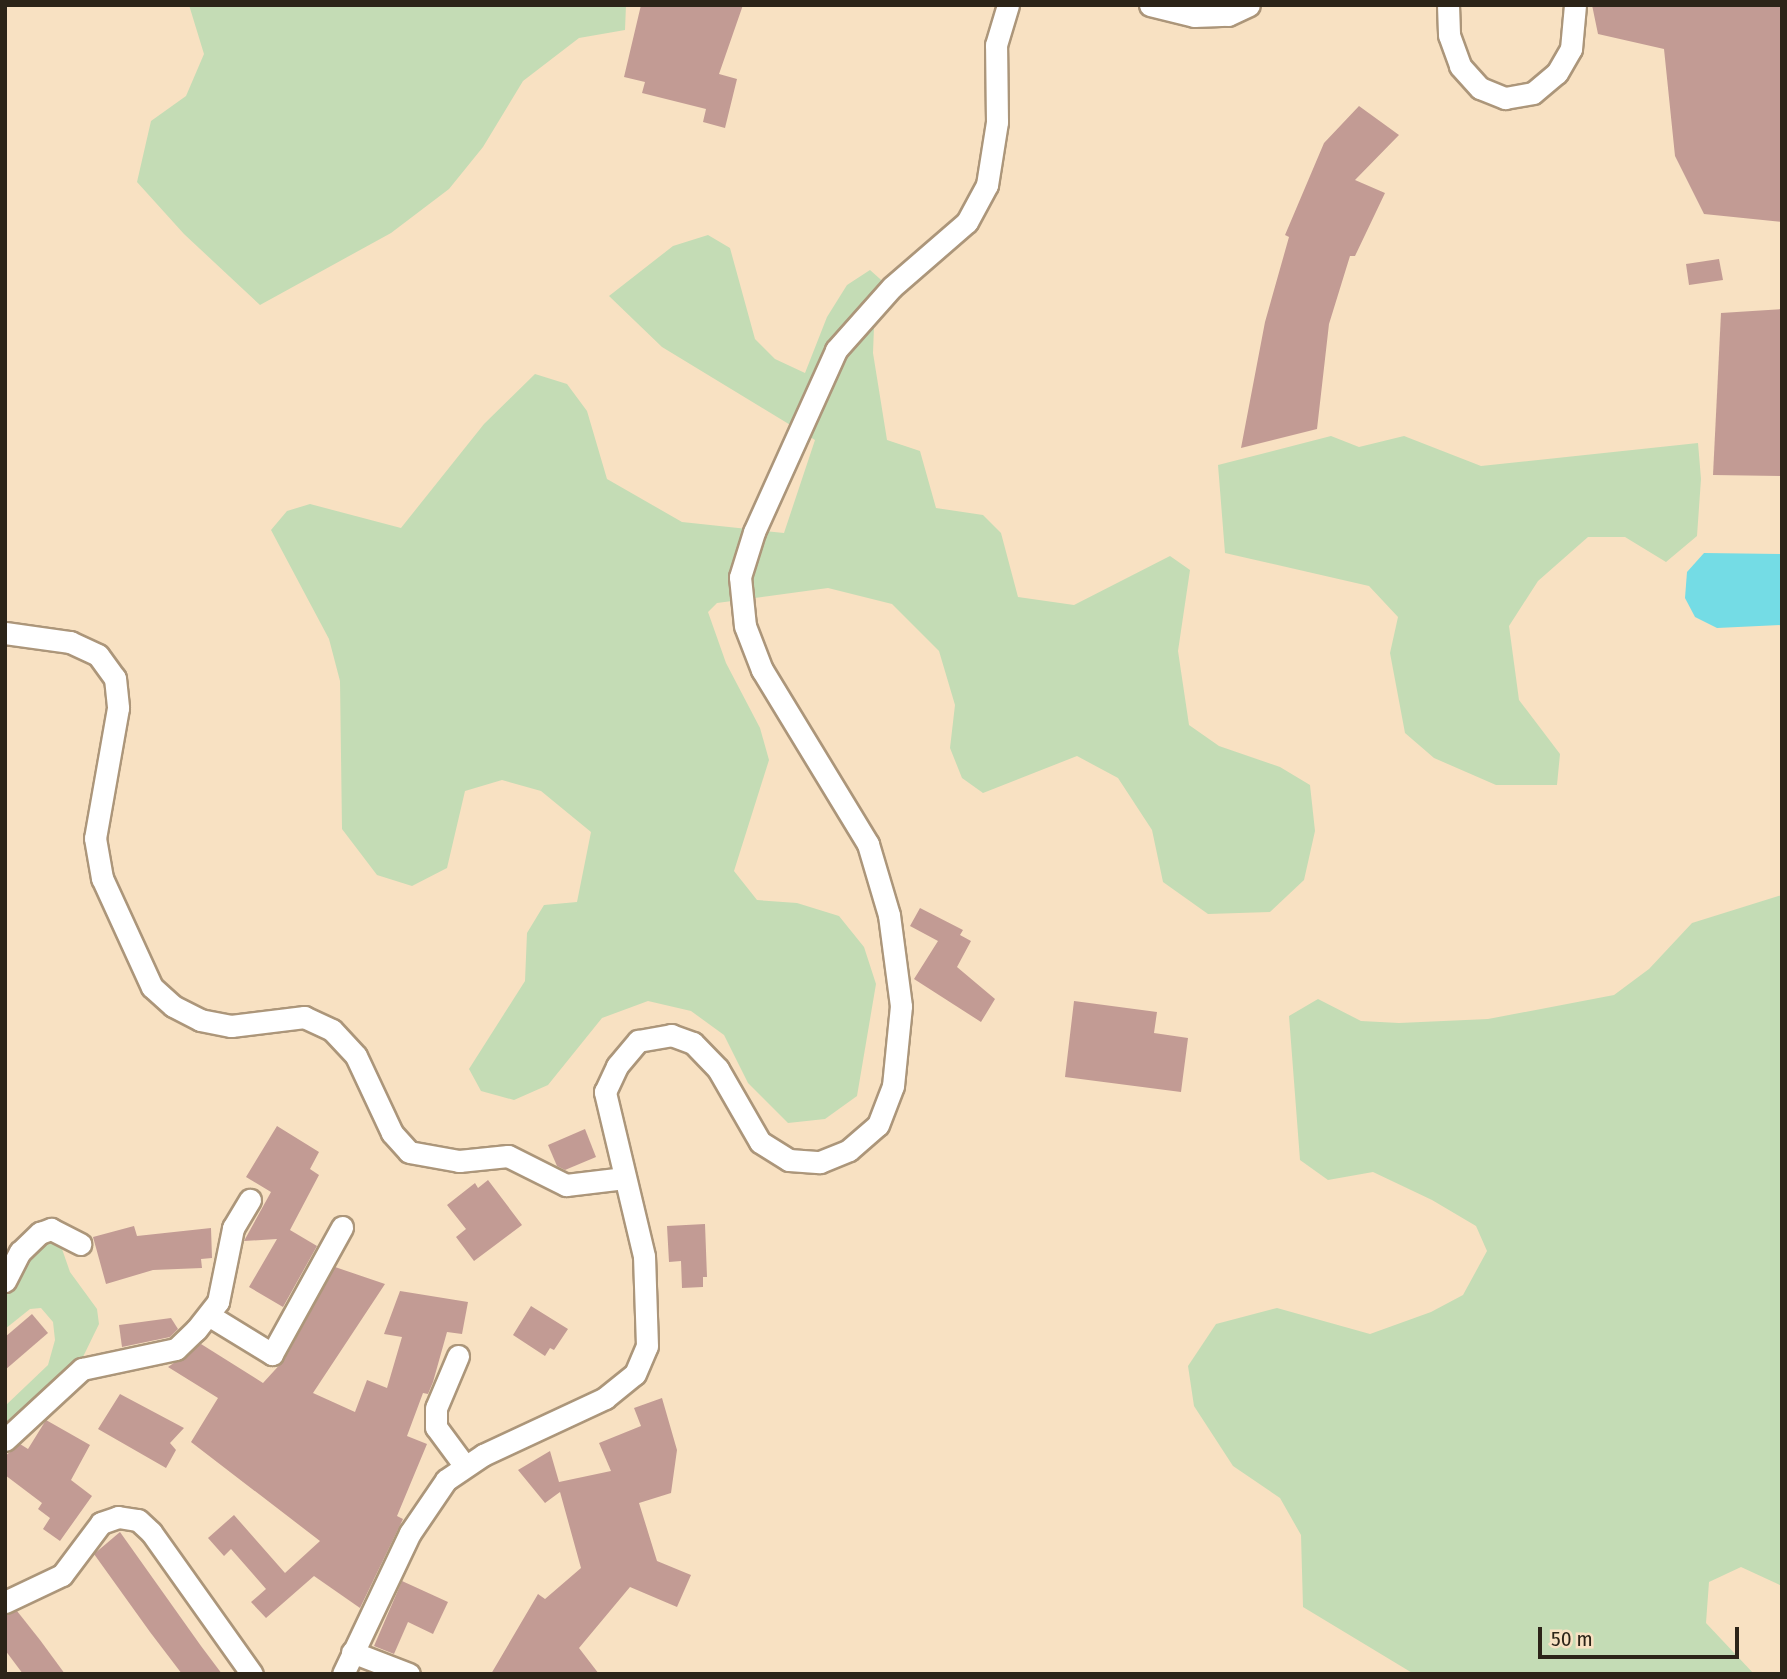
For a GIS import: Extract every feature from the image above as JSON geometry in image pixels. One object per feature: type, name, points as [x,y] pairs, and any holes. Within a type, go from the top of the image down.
[{"type":"street","points":[[343,1674],[429,1500],[464,1465],[606,1398],[635,1374],[647,1346],[649,1311],[644,1256],[606,1092],[617,1066],[638,1041],[671,1035],[693,1043],[718,1069],[760,1142],[789,1160],[820,1161],[849,1150],[878,1125],[893,1086],[901,1006],[889,915],[868,844],[762,670],[745,626],[740,577],[754,533],[836,350],[876,302],[967,222],[987,185],[998,122],[996,45],[1008,5]]},
{"type":"street","points":[[1150,5],[1194,16],[1228,15],[1249,5]]},
{"type":"street","points":[[1448,5],[1449,35],[1460,66],[1480,88],[1505,98],[1533,93],[1557,73],[1571,49],[1575,5]]},
{"type":"street","points":[[5,634],[70,642],[98,655],[115,678],[118,708],[95,838],[102,878],[152,987],[173,1006],[200,1020],[231,1026],[304,1017],[332,1030],[356,1056],[393,1133],[409,1152],[459,1161],[508,1156],[566,1185],[625,1178]]},
{"type":"street","points":[[5,1440],[82,1369],[176,1349],[210,1316],[218,1302],[233,1228],[250,1200]]},
{"type":"street","points":[[210,1316],[272,1354],[342,1227]]},
{"type":"street","points":[[5,1281],[20,1252],[40,1233],[51,1230],[80,1244]]},
{"type":"street","points":[[458,1356],[436,1408],[436,1427],[464,1465]]},
{"type":"street","points":[[5,1602],[62,1575],[101,1523],[118,1517],[138,1520],[151,1532],[251,1674]]},
{"type":"street","points":[[352,1652],[409,1674]]},
{"type":"green space","points":[[189,5],[626,5],[625,30],[579,38],[523,81],[483,147],[449,189],[391,233],[260,305],[184,234],[137,182],[151,121],[186,96],[204,54]]},
{"type":"green space","points":[[708,235],[730,248],[755,339],[775,359],[805,373],[827,317],[847,285],[870,270],[898,295],[874,327],[873,353],[887,440],[920,451],[936,508],[983,515],[1001,533],[1018,597],[1074,605],[1170,556],[1190,570],[1178,651],[1189,725],[1219,746],[1280,767],[1310,785],[1315,831],[1304,880],[1270,912],[1208,914],[1163,882],[1152,830],[1118,778],[1077,756],[983,793],[962,778],[950,748],[955,705],[939,651],[892,604],[828,588],[717,603],[708,612],[726,663],[760,728],[769,760],[734,871],[757,900],[797,903],[839,916],[864,947],[876,984],[857,1096],[825,1119],[788,1123],[748,1083],[724,1035],[691,1011],[648,1001],[602,1018],[548,1085],[514,1100],[481,1091],[469,1069],[525,981],[527,933],[544,905],[577,902],[591,832],[541,791],[502,780],[465,791],[447,868],[412,886],[377,875],[342,829],[340,681],[329,639],[271,530],[287,511],[310,504],[401,528],[484,424],[535,374],[567,384],[587,411],[607,479],[682,522],[784,533],[815,440],[662,347],[609,296],[673,246]]},
{"type":"green space","points":[[1331,436],[1359,447],[1404,436],[1481,466],[1698,443],[1701,479],[1697,536],[1666,562],[1625,537],[1588,537],[1538,581],[1509,626],[1519,700],[1560,754],[1557,785],[1496,785],[1434,758],[1405,733],[1390,653],[1398,617],[1369,586],[1225,553],[1218,465]]},
{"type":"green space","points":[[1782,895],[1782,1586],[1741,1567],[1709,1582],[1706,1623],[1754,1674],[1414,1674],[1303,1607],[1301,1535],[1280,1498],[1233,1466],[1194,1406],[1188,1366],[1216,1324],[1277,1308],[1370,1334],[1431,1312],[1463,1295],[1487,1251],[1476,1226],[1432,1200],[1373,1172],[1328,1180],[1300,1160],[1289,1016],[1318,999],[1361,1021],[1399,1023],[1488,1019],[1614,995],[1649,969],[1692,923]]},
{"type":"green space","points":[[49,1242],[62,1249],[70,1272],[97,1309],[99,1324],[81,1361],[5,1431],[5,1406],[48,1365],[55,1340],[53,1322],[41,1308],[30,1309],[5,1329],[5,1290],[35,1246]]},
{"type":"water","points":[[1704,553],[1782,554],[1782,625],[1717,628],[1695,617],[1685,598],[1687,572]]},
{"type":"building","points":[[641,5],[743,5],[719,74],[737,79],[725,128],[703,122],[706,109],[642,93],[645,82],[624,77]]},
{"type":"building","points":[[1592,5],[1782,5],[1782,222],[1704,214],[1675,156],[1664,49],[1598,34]]},
{"type":"building","points":[[1359,106],[1399,135],[1355,180],[1385,193],[1355,256],[1350,256],[1329,324],[1317,429],[1241,448],[1265,322],[1289,237],[1285,235],[1324,143]]},
{"type":"building","points":[[1719,259],[1723,280],[1689,285],[1686,264]]},
{"type":"building","points":[[1782,309],[1782,476],[1713,475],[1721,313]]},
{"type":"building","points":[[920,908],[963,930],[960,935],[971,941],[957,967],[995,999],[981,1022],[914,979],[938,941],[910,926]]},
{"type":"building","points":[[1074,1001],[1157,1012],[1154,1033],[1188,1038],[1181,1092],[1065,1077]]},
{"type":"building","points":[[277,1126],[319,1152],[310,1169],[319,1175],[290,1230],[317,1246],[283,1307],[249,1287],[277,1239],[244,1241],[271,1192],[246,1177]]},
{"type":"building","points":[[585,1129],[596,1157],[565,1170],[557,1166],[548,1145]]},
{"type":"building","points":[[488,1180],[522,1225],[474,1261],[456,1237],[466,1229],[447,1205],[475,1183],[478,1188]]},
{"type":"building","points":[[705,1224],[707,1277],[703,1277],[703,1287],[682,1288],[681,1261],[669,1262],[667,1226]]},
{"type":"building","points":[[134,1226],[137,1236],[211,1228],[212,1258],[201,1259],[202,1268],[153,1270],[106,1284],[93,1237]]},
{"type":"building","points":[[335,1267],[385,1284],[313,1393],[355,1412],[367,1380],[387,1388],[402,1337],[384,1334],[400,1291],[468,1302],[462,1334],[447,1332],[433,1382],[428,1394],[423,1393],[407,1436],[427,1444],[397,1516],[403,1519],[360,1608],[314,1576],[266,1618],[251,1602],[266,1589],[231,1549],[224,1556],[208,1538],[234,1515],[285,1573],[320,1541],[191,1442],[218,1398],[168,1367],[201,1344],[263,1383],[284,1360]]},
{"type":"building","points":[[531,1306],[568,1329],[554,1350],[550,1348],[545,1356],[513,1335]]},
{"type":"building","points":[[32,1314],[48,1333],[5,1370],[5,1337]]},
{"type":"building","points":[[171,1318],[178,1329],[170,1337],[122,1347],[119,1325]]},
{"type":"building","points":[[120,1394],[184,1428],[170,1443],[176,1450],[166,1468],[98,1429]]},
{"type":"building","points":[[662,1398],[677,1450],[671,1493],[639,1503],[657,1561],[691,1575],[677,1607],[630,1587],[579,1648],[599,1674],[491,1674],[538,1594],[545,1599],[581,1568],[560,1492],[545,1503],[518,1470],[550,1451],[559,1482],[611,1471],[599,1443],[641,1426],[634,1408]]},
{"type":"building","points":[[46,1420],[90,1445],[71,1480],[92,1496],[60,1541],[43,1529],[50,1518],[38,1509],[42,1503],[5,1475],[5,1456],[20,1444],[28,1449]]},
{"type":"building","points":[[120,1532],[222,1674],[182,1674],[150,1632],[94,1554]]},
{"type":"building","points":[[402,1581],[448,1602],[433,1634],[408,1622],[394,1654],[374,1646]]},
{"type":"building","points":[[17,1611],[65,1674],[23,1674],[5,1650],[5,1615]]}]
